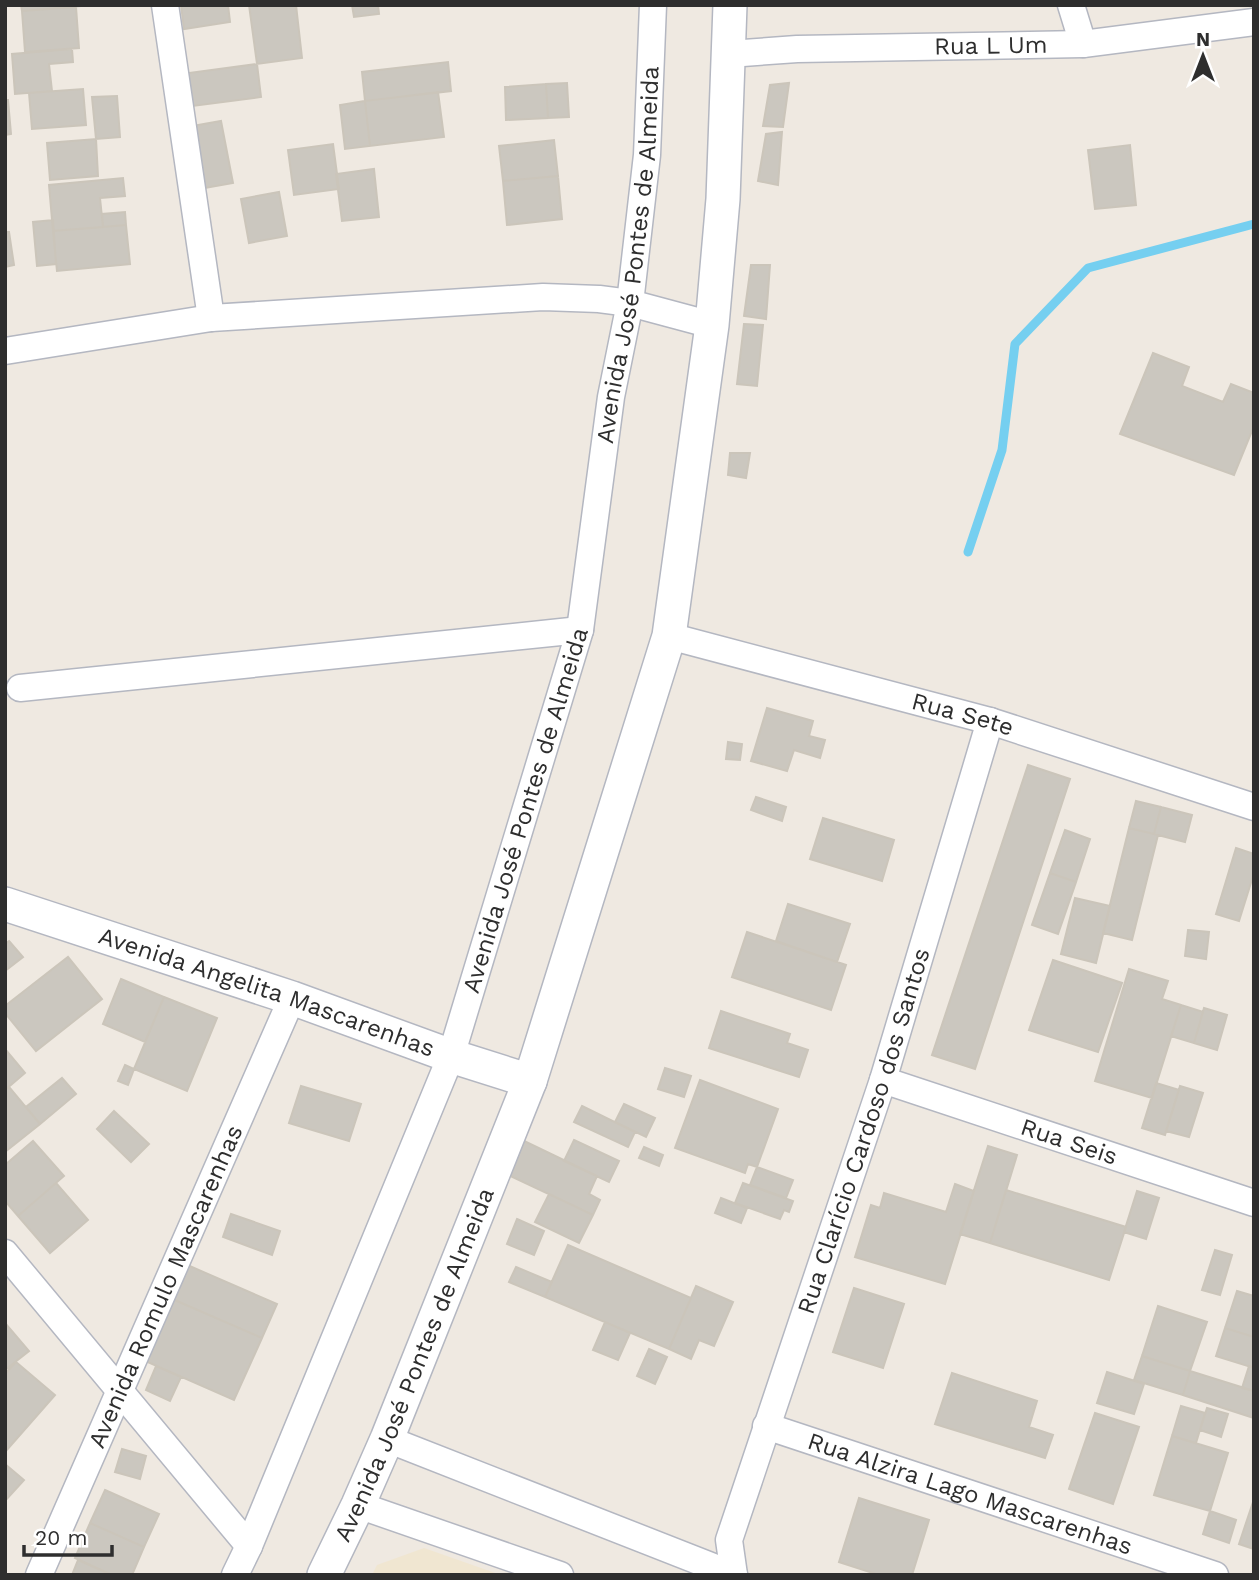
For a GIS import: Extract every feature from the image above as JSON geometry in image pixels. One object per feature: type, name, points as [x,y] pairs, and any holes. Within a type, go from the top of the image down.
[{"type":"street","points":[[165,5],[211,318]]},
{"type":"street","name":"Avenida José Pontes de Almeida","points":[[235,1575],[250,1546],[451,1056],[580,630],[611,397],[630,303],[647,155],[653,5]]},
{"type":"street","name":"Avenida José Pontes de Almeida","points":[[324,1575],[387,1439],[530,1081],[669,636],[712,325],[723,200],[730,5]]},
{"type":"street","points":[[1071,5],[1083,44]]},
{"type":"street","name":"Rua L Um","points":[[729,54],[797,48],[1083,44],[1254,22]]},
{"type":"street","points":[[5,351],[211,318],[543,297],[630,303],[712,325]]},
{"type":"street","points":[[20,688],[580,630]]},
{"type":"street","name":"Rua Sete","points":[[669,636],[990,721],[1254,807]]},
{"type":"street","name":"Rua Clarício Cardoso dos Santos","points":[[734,1575],[729,1540],[883,1080],[990,721]]},
{"type":"street","name":"Avenida Angelita Mascarenhas","points":[[5,904],[292,998],[451,1056],[530,1081]]},
{"type":"street","name":"Avenida Romulo Mascarenhas","points":[[39,1575],[292,998]]},
{"type":"street","name":"Rua Seis","points":[[883,1080],[1254,1203]]},
{"type":"street","points":[[5,1253],[250,1546]]},
{"type":"street","name":"Rua Alzira Lago Mascarenhas","points":[[766,1426],[1215,1575]]},
{"type":"street","points":[[387,1439],[698,1569],[734,1575]]},
{"type":"street","points":[[358,1505],[560,1575]]},
{"type":"street","points":[[698,1569],[729,1540]]},
{"type":"shaded area","points":[[424,1548],[501,1575],[372,1575],[377,1565]]},
{"type":"building","points":[[21,5],[93,5],[22,11]]},
{"type":"building","points":[[181,5],[228,5],[230,22],[184,29]]},
{"type":"building","points":[[249,5],[296,5],[302,58],[257,64]]},
{"type":"building","points":[[352,5],[378,5],[379,14],[354,17]]},
{"type":"building","points":[[76,7],[79,48],[25,52],[22,11]]},
{"type":"building","points":[[72,49],[73,62],[49,64],[52,91],[15,94],[12,54]]},
{"type":"building","points":[[448,62],[451,91],[365,101],[362,72]]},
{"type":"building","points":[[257,64],[261,97],[185,107],[181,74]]},
{"type":"building","points":[[567,83],[569,117],[548,118],[546,84]]},
{"type":"building","points":[[789,83],[783,127],[763,126],[770,85]]},
{"type":"building","points":[[546,84],[548,118],[506,120],[505,87]]},
{"type":"building","points":[[83,89],[86,125],[32,129],[29,93]]},
{"type":"building","points":[[438,92],[444,137],[370,146],[365,101]]},
{"type":"building","points":[[117,96],[120,137],[96,139],[92,97]]},
{"type":"building","points":[[5,100],[8,100],[11,134],[5,135]]},
{"type":"building","points":[[365,101],[370,146],[345,149],[340,105]]},
{"type":"building","points":[[221,121],[233,183],[193,190],[181,128]]},
{"type":"building","points":[[782,132],[778,185],[758,181],[766,134]]},
{"type":"building","points":[[96,139],[98,176],[50,180],[47,143]]},
{"type":"building","points":[[554,140],[558,176],[503,181],[499,146]]},
{"type":"building","points":[[333,144],[339,189],[294,195],[288,150]]},
{"type":"building","points":[[1130,145],[1136,205],[1095,209],[1088,150]]},
{"type":"building","points":[[374,169],[379,217],[342,221],[336,174]]},
{"type":"building","points":[[558,176],[562,219],[507,225],[503,181]]},
{"type":"building","points":[[123,178],[125,196],[100,198],[103,227],[53,231],[49,185]]},
{"type":"building","points":[[279,192],[287,236],[249,243],[241,199]]},
{"type":"building","points":[[125,212],[126,225],[103,227],[102,214]]},
{"type":"building","points":[[53,220],[56,264],[37,266],[33,222]]},
{"type":"building","points":[[126,225],[130,264],[57,271],[53,231]]},
{"type":"building","points":[[5,232],[9,232],[14,265],[5,267]]},
{"type":"building","points":[[751,265],[770,265],[766,319],[744,316]]},
{"type":"building","points":[[744,324],[763,325],[757,386],[737,384]]},
{"type":"building","points":[[1153,353],[1189,367],[1182,386],[1223,402],[1231,384],[1254,393],[1254,426],[1234,475],[1120,434]]},
{"type":"building","points":[[730,453],[750,453],[746,478],[728,475]]},
{"type":"building","points":[[767,708],[813,721],[809,736],[825,740],[820,758],[794,750],[787,771],[751,761]]},
{"type":"building","points":[[728,742],[742,744],[740,760],[726,759]]},
{"type":"building","points":[[1028,765],[1070,779],[975,1069],[932,1055]]},
{"type":"building","points":[[756,797],[786,807],[782,821],[751,810]]},
{"type":"building","points":[[1136,801],[1161,807],[1154,834],[1129,828]]},
{"type":"building","points":[[1161,807],[1192,815],[1185,842],[1154,834]]},
{"type":"building","points":[[823,818],[894,840],[882,881],[810,859]]},
{"type":"building","points":[[1129,828],[1158,835],[1132,940],[1103,933]]},
{"type":"building","points":[[1065,830],[1090,839],[1076,882],[1050,873]]},
{"type":"building","points":[[1236,848],[1254,854],[1254,873],[1239,921],[1216,914]]},
{"type":"building","points":[[1050,873],[1076,882],[1058,934],[1032,925]]},
{"type":"building","points":[[1075,898],[1110,906],[1096,963],[1061,954]]},
{"type":"building","points":[[788,904],[850,924],[837,962],[776,941]]},
{"type":"building","points":[[1188,930],[1209,932],[1206,959],[1185,956]]},
{"type":"building","points":[[747,932],[846,965],[831,1010],[732,977]]},
{"type":"building","points":[[9,941],[23,957],[5,971],[5,944]]},
{"type":"building","points":[[68,957],[102,999],[36,1051],[5,1013],[5,1006]]},
{"type":"building","points":[[1053,960],[1122,983],[1098,1052],[1029,1030]]},
{"type":"building","points":[[1129,969],[1168,981],[1162,999],[1181,1005],[1152,1098],[1095,1081]]},
{"type":"building","points":[[121,979],[164,997],[145,1042],[103,1024]]},
{"type":"building","points":[[164,997],[217,1018],[187,1091],[134,1069]]},
{"type":"building","points":[[1181,1005],[1203,1012],[1194,1043],[1171,1036]]},
{"type":"building","points":[[1204,1008],[1227,1015],[1217,1050],[1194,1043]]},
{"type":"building","points":[[721,1011],[790,1034],[787,1043],[808,1050],[799,1077],[709,1048]]},
{"type":"building","points":[[5,1049],[25,1073],[5,1090]]},
{"type":"building","points":[[125,1065],[134,1069],[128,1085],[118,1081]]},
{"type":"building","points":[[665,1068],[691,1076],[684,1097],[658,1089]]},
{"type":"building","points":[[62,1078],[76,1094],[40,1124],[26,1107]]},
{"type":"building","points":[[700,1080],[778,1109],[757,1167],[748,1164],[745,1173],[675,1148]]},
{"type":"building","points":[[1156,1083],[1179,1090],[1165,1135],[1142,1128]]},
{"type":"building","points":[[301,1086],[361,1104],[349,1141],[289,1123]]},
{"type":"building","points":[[1180,1086],[1203,1093],[1189,1137],[1166,1131]]},
{"type":"building","points":[[9,1087],[40,1124],[5,1152],[5,1090]]},
{"type":"building","points":[[624,1104],[655,1118],[646,1137],[615,1122]]},
{"type":"building","points":[[582,1106],[635,1132],[628,1147],[574,1122]]},
{"type":"building","points":[[114,1111],[149,1144],[131,1162],[97,1129]]},
{"type":"building","points":[[522,1140],[597,1176],[589,1194],[600,1200],[593,1215],[506,1174]]},
{"type":"building","points":[[574,1140],[619,1161],[609,1182],[564,1161]]},
{"type":"building","points":[[33,1141],[64,1176],[18,1216],[5,1201],[5,1165]]},
{"type":"building","points":[[988,1146],[1017,1155],[990,1243],[960,1234]]},
{"type":"building","points":[[644,1147],[663,1155],[659,1166],[639,1158]]},
{"type":"building","points":[[757,1167],[793,1180],[786,1198],[750,1185]]},
{"type":"building","points":[[56,1183],[88,1220],[50,1253],[18,1216]]},
{"type":"building","points":[[743,1183],[793,1201],[789,1212],[784,1210],[780,1219],[735,1203]]},
{"type":"building","points":[[955,1184],[974,1191],[945,1284],[855,1257],[871,1205],[880,1208],[884,1193],[946,1212]]},
{"type":"building","points":[[1006,1190],[1126,1227],[1109,1280],[990,1243]]},
{"type":"building","points":[[1137,1191],[1159,1198],[1146,1239],[1124,1232]]},
{"type":"building","points":[[549,1194],[593,1215],[579,1243],[535,1222]]},
{"type":"building","points":[[721,1198],[747,1208],[741,1223],[715,1213]]},
{"type":"building","points":[[231,1214],[280,1231],[272,1255],[223,1237]]},
{"type":"building","points":[[517,1219],[544,1231],[534,1255],[507,1244]]},
{"type":"building","points":[[568,1245],[691,1298],[669,1349],[545,1297]]},
{"type":"building","points":[[1215,1250],[1232,1255],[1220,1295],[1202,1290]]},
{"type":"building","points":[[185,1264],[277,1304],[262,1338],[170,1298]]},
{"type":"building","points":[[516,1267],[552,1282],[545,1297],[509,1282]]},
{"type":"building","points":[[696,1286],[733,1302],[714,1346],[699,1340],[691,1359],[669,1349]]},
{"type":"building","points":[[854,1288],[904,1304],[883,1368],[833,1352]]},
{"type":"building","points":[[1237,1291],[1254,1296],[1254,1337],[1225,1328]]},
{"type":"building","points":[[170,1298],[262,1338],[234,1400],[143,1360]]},
{"type":"building","points":[[1158,1306],[1207,1322],[1190,1371],[1142,1356]]},
{"type":"building","points":[[605,1322],[630,1333],[618,1360],[593,1350]]},
{"type":"building","points":[[5,1323],[29,1351],[5,1370]]},
{"type":"building","points":[[1225,1328],[1254,1337],[1254,1368],[1216,1356]]},
{"type":"building","points":[[649,1349],[667,1357],[655,1384],[637,1376]]},
{"type":"building","points":[[1142,1356],[1190,1371],[1183,1395],[1134,1380]]},
{"type":"building","points":[[16,1362],[55,1395],[5,1452],[5,1374]]},
{"type":"building","points":[[156,1366],[181,1377],[170,1401],[146,1390]]},
{"type":"building","points":[[1249,1366],[1254,1368],[1254,1391],[1242,1388]]},
{"type":"building","points":[[1190,1371],[1254,1391],[1254,1418],[1183,1395]]},
{"type":"building","points":[[1107,1372],[1144,1384],[1134,1414],[1097,1403]]},
{"type":"building","points":[[952,1373],[1037,1401],[1029,1427],[1053,1435],[1045,1458],[935,1424]]},
{"type":"building","points":[[1181,1406],[1205,1413],[1196,1443],[1172,1436]]},
{"type":"building","points":[[1207,1408],[1228,1414],[1221,1437],[1200,1430]]},
{"type":"building","points":[[1095,1413],[1139,1427],[1113,1504],[1069,1489]]},
{"type":"building","points":[[1172,1436],[1228,1453],[1210,1511],[1154,1495]]},
{"type":"building","points":[[122,1449],[146,1456],[140,1479],[115,1472]]},
{"type":"building","points":[[5,1464],[24,1480],[5,1501]]},
{"type":"building","points":[[105,1490],[159,1514],[144,1547],[90,1523]]},
{"type":"building","points":[[859,1498],[929,1520],[912,1575],[879,1575],[839,1562]]},
{"type":"building","points":[[1254,1499],[1254,1549],[1239,1544]]},
{"type":"building","points":[[1210,1511],[1236,1520],[1229,1543],[1203,1534]]},
{"type":"building","points":[[90,1523],[144,1547],[132,1575],[112,1575],[75,1558]]},
{"type":"building","points":[[78,1560],[112,1575],[72,1575]]},
{"type":"waterway","points":[[968,552],[1002,450],[1015,344],[1088,268],[1254,224]]}]
